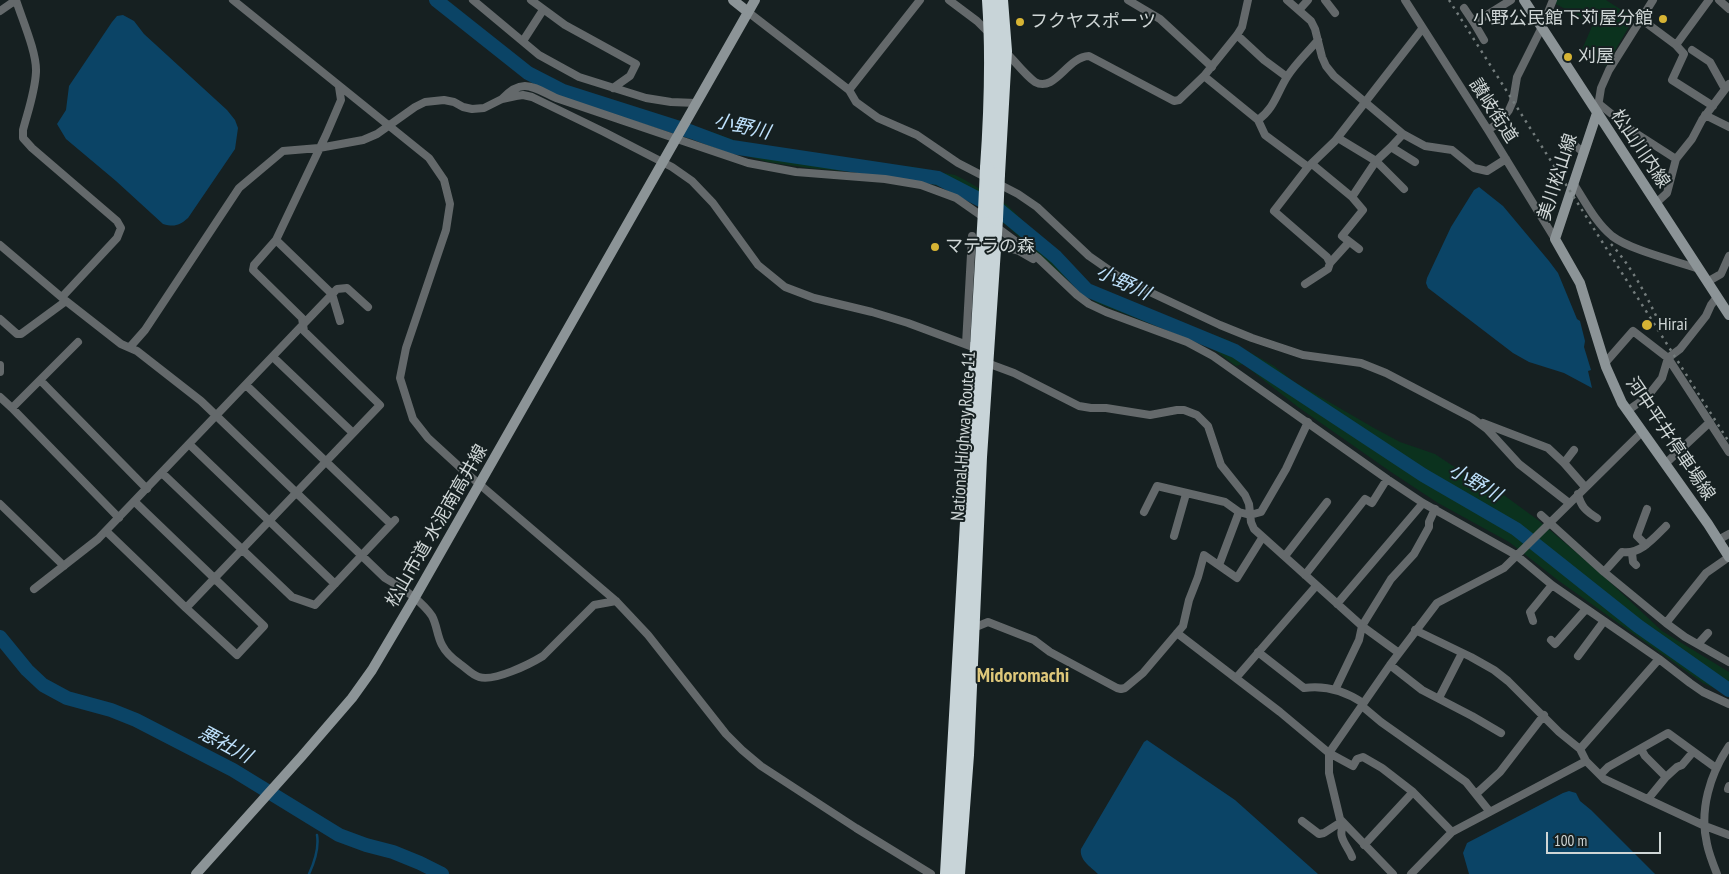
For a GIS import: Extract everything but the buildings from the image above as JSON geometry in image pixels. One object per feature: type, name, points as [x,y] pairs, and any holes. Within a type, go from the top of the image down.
[{"type":"highway","name":"National Highway Route 11","points":[[989,0],[992,36],[993,171]]},
{"type":"highway","name":"National Highway Route 11","points":[[947,874],[987,363],[990,219],[1005,51],[1002,0]]},
{"type":"highway","name":"National Highway Route 11","points":[[958,874],[967,755],[967,522],[972,346],[990,219]]},
{"type":"street","points":[[0,11],[16,0],[32,49],[36,70],[35,84],[23,130],[23,138],[32,148],[117,221],[121,228],[117,238],[64,299],[21,334],[17,334],[0,319]]},
{"type":"street","points":[[233,0],[430,158],[444,180],[450,204],[446,230],[406,348],[400,378],[412,419],[428,438],[479,484],[616,601],[648,635],[726,734],[760,766],[930,874]]},
{"type":"street","points":[[472,0],[539,55],[579,77],[646,98],[696,103]]},
{"type":"street","points":[[531,0],[565,25],[636,64],[630,76],[613,88]]},
{"type":"street","points":[[733,0],[848,90],[856,102],[878,118],[917,136],[958,163],[1018,194],[1037,207],[1060,227],[1089,256],[1122,279],[1252,338],[1303,355],[1361,363],[1372,367],[1472,418],[1548,448],[1585,487]]},
{"type":"street","name":"松山市道 水泥南高井線","points":[[196,874],[352,698],[372,670],[755,0]]},
{"type":"street","points":[[848,90],[920,0]]},
{"type":"street","points":[[950,0],[977,21],[1035,82],[1044,84],[1053,81],[1074,61],[1084,57],[1096,59],[1174,101],[1179,100],[1204,76],[1237,35],[1242,27],[1248,0]]},
{"type":"street","points":[[1128,0],[1160,19],[1212,67]]},
{"type":"street","points":[[1287,0],[1311,21],[1326,66],[1334,76],[1403,134],[1426,146],[1452,150],[1474,168],[1487,171],[1506,159]]},
{"type":"street","points":[[1299,10],[1308,0]]},
{"type":"street","name":"讃岐街道","points":[[1405,0],[1555,240]]},
{"type":"street","points":[[1474,23],[1511,0]]},
{"type":"street","name":"松山川内線","points":[[1524,0],[1597,108],[1729,315]]},
{"type":"street","points":[[1488,130],[1500,122],[1509,110],[1513,101],[1517,77],[1553,0]]},
{"type":"street","points":[[1653,0],[1609,70],[1601,88],[1597,108],[1676,159]]},
{"type":"street","points":[[1676,45],[1708,0]]},
{"type":"street","points":[[1719,0],[1729,9]]},
{"type":"street","points":[[1327,1],[1335,13]]},
{"type":"street","points":[[1464,8],[1484,40]]},
{"type":"street","points":[[523,41],[543,10]]},
{"type":"street","points":[[1641,19],[1676,45],[1684,54],[1672,80],[1713,106]]},
{"type":"street","points":[[1330,263],[1327,257],[1274,211],[1310,166],[1338,138],[1422,29]]},
{"type":"street","points":[[1237,35],[1264,60],[1287,77]]},
{"type":"street","points":[[1258,120],[1272,106],[1287,77],[1318,40]]},
{"type":"street","points":[[1656,203],[1667,192],[1676,159],[1727,87],[1710,62],[1692,50]]},
{"type":"street","points":[[1204,76],[1258,120],[1265,135],[1352,197],[1363,210],[1342,236],[1358,249]]},
{"type":"street","points":[[130,347],[145,330],[239,188],[283,151],[319,148],[362,140],[377,134],[387,125],[426,102],[444,100],[454,102],[464,108],[484,108],[502,99],[517,87],[525,85],[556,98],[677,137],[748,163],[786,170],[885,179],[921,185],[956,198],[990,219],[1038,258],[1076,295],[1089,304],[1173,336],[1199,348],[1228,365],[1423,503],[1517,554],[1552,585],[1703,692],[1729,704]]},
{"type":"street","points":[[186,608],[380,405],[304,331],[302,318],[253,270],[254,265],[276,240],[342,100],[339,86]]},
{"type":"street","points":[[502,99],[523,95],[532,97],[604,132],[692,181],[713,203],[758,265],[785,286],[814,298],[881,314],[972,346],[987,363],[1014,373],[1079,406],[1150,415],[1184,410],[1197,415],[1208,426],[1221,465],[1245,495],[1249,504],[1251,522],[1254,529],[1362,626],[1399,653]]},
{"type":"street","name":"美川松山線","points":[[1597,108],[1555,240],[1580,283],[1605,363]]},
{"type":"street","points":[[1706,115],[1729,127]]},
{"type":"street","points":[[1352,197],[1376,161],[1403,134]]},
{"type":"street","points":[[1338,138],[1376,161],[1404,189]]},
{"type":"street","points":[[1567,140],[1584,152]]},
{"type":"street","points":[[1391,147],[1415,162]]},
{"type":"street","points":[[1573,183],[1592,213],[1613,236],[1637,248],[1699,269]]},
{"type":"street","points":[[972,236],[972,346]]},
{"type":"street","points":[[276,240],[332,294],[340,320]]},
{"type":"street","points":[[1305,284],[1328,269],[1330,263],[1349,242]]},
{"type":"street","points":[[0,244],[64,299],[121,344],[138,350],[201,401],[385,578],[423,606],[433,618],[442,646],[450,656],[478,677],[487,678],[507,673],[536,660],[543,656],[594,605],[616,601]]},
{"type":"street","points":[[1004,247],[1019,251],[1034,259],[1038,258]]},
{"type":"street","points":[[1708,282],[1725,276],[1729,256]]},
{"type":"street","points":[[34,589],[106,531],[337,289],[347,288],[368,307]]},
{"type":"street","points":[[1627,411],[1647,397],[1662,378],[1668,358],[1680,348],[1706,316],[1717,297]]},
{"type":"street","points":[[1605,363],[1633,331],[1668,358],[1729,452]]},
{"type":"street","points":[[12,408],[78,342]]},
{"type":"street","points":[[273,356],[353,434]]},
{"type":"street","name":"河中平井停車場線","points":[[1605,363],[1611,380],[1627,411],[1729,557]]},
{"type":"street","points":[[0,365],[0,372]]},
{"type":"street","points":[[40,380],[147,488]]},
{"type":"street","points":[[162,473],[292,597],[315,605],[363,556],[393,522],[326,462],[246,385]]},
{"type":"street","points":[[0,397],[119,518]]},
{"type":"street","points":[[1472,418],[1487,429],[1519,464],[1569,504]]},
{"type":"street","points":[[1144,512],[1156,486],[1226,502],[1239,512],[1250,514],[1261,512],[1286,469],[1308,422]]},
{"type":"street","points":[[1665,464],[1710,422]]},
{"type":"street","points":[[1393,874],[1343,824],[1337,812],[1329,773],[1329,753],[1390,664],[1437,604],[1504,568],[1642,432]]},
{"type":"street","points":[[189,444],[335,584]]},
{"type":"street","points":[[1564,463],[1574,450]]},
{"type":"street","points":[[1305,575],[1365,499],[1372,504],[1387,479]]},
{"type":"street","points":[[1174,536],[1186,494]]},
{"type":"street","points":[[1578,494],[1580,504],[1584,510],[1597,518]]},
{"type":"street","points":[[106,531],[237,655],[264,626],[135,502]]},
{"type":"street","points":[[1285,556],[1327,502]]},
{"type":"street","points":[[1337,604],[1423,503]]},
{"type":"street","points":[[0,504],[64,566]]},
{"type":"street","points":[[1335,690],[1359,640],[1362,626],[1391,579],[1414,554],[1429,527],[1429,522],[1435,509]]},
{"type":"street","points":[[1646,545],[1637,536],[1647,509]]},
{"type":"street","points":[[1219,564],[1239,512]]},
{"type":"street","points":[[1541,515],[1604,572],[1666,623],[1729,662]]},
{"type":"street","points":[[1604,572],[1622,552],[1632,553],[1646,545],[1666,526]]},
{"type":"street","points":[[1718,540],[1729,534]]},
{"type":"street","points":[[966,632],[988,622],[1034,640],[1071,663],[1121,689],[1126,688],[1143,673],[1183,626],[1189,600],[1204,554],[1237,578],[1262,538]]},
{"type":"street","points":[[1632,553],[1633,562],[1636,566]]},
{"type":"street","points":[[1666,623],[1706,573],[1729,557]]},
{"type":"street","points":[[1533,621],[1530,612],[1552,585]]},
{"type":"street","points":[[1236,678],[1316,586]]},
{"type":"street","points":[[1551,640],[1555,644],[1586,609]]},
{"type":"street","points":[[1578,656],[1604,621]]},
{"type":"street","points":[[1416,630],[1462,652],[1494,670],[1508,681],[1559,732],[1580,749],[1586,761],[1604,779],[1705,826],[1729,835]]},
{"type":"street","points":[[1698,644],[1708,633]]},
{"type":"street","points":[[1177,634],[1280,712],[1329,753],[1353,766],[1357,759],[1363,757],[1382,768],[1414,792],[1452,832]]},
{"type":"street","points":[[1258,652],[1304,688],[1323,687],[1351,695],[1381,722],[1466,782],[1490,812]]},
{"type":"street","points":[[1439,698],[1462,652]]},
{"type":"street","points":[[1580,749],[1659,659]]},
{"type":"street","points":[[1390,664],[1422,690],[1501,733]]},
{"type":"street","points":[[1476,794],[1500,772],[1544,715]]},
{"type":"street","points":[[1600,775],[1608,767],[1668,733],[1716,768]]},
{"type":"street","points":[[1717,874],[1707,843],[1705,826],[1708,790],[1716,768],[1729,746]]},
{"type":"street","points":[[1641,749],[1645,756],[1666,777]]},
{"type":"street","points":[[1648,799],[1666,777],[1677,766],[1682,765],[1693,752]]},
{"type":"street","points":[[1411,874],[1452,832],[1586,761]]},
{"type":"street","points":[[1364,845],[1414,792]]},
{"type":"street","points":[[1302,821],[1319,834],[1343,824]]},
{"type":"street","points":[[1343,824],[1342,837],[1352,857]]},
{"type":"green space","points":[[431,0],[447,0],[538,72],[558,83],[591,95],[712,132],[747,145],[811,157],[820,156],[821,158],[913,167],[955,175],[965,180],[1007,205],[1081,278],[1097,291],[1116,300],[1149,310],[1230,341],[1274,366],[1293,381],[1374,428],[1400,442],[1435,454],[1453,466],[1490,485],[1538,520],[1597,570],[1662,631],[1729,672],[1729,695],[1703,683],[1559,581],[1509,542],[1438,503],[1391,472],[1298,407],[1243,364],[1236,366],[1216,351],[1195,341],[1097,303],[1071,283],[1007,226],[973,200],[956,192],[911,177],[809,168],[768,162],[706,145],[699,140],[544,89],[531,82]]},
{"type":"green space","points":[[1555,0],[1606,0],[1634,18],[1606,66],[1581,52],[1593,24],[1554,3]]},
{"type":"water","points":[[123,15],[134,21],[144,34],[227,110],[235,120],[238,128],[235,149],[188,218],[176,225],[163,224],[66,139],[57,124],[66,110],[69,86],[112,22],[117,16]]},
{"type":"water","points":[[1479,187],[1503,206],[1558,273],[1577,319],[1580,321],[1585,341],[1584,347],[1591,370],[1588,371],[1592,388],[1564,373],[1529,362],[1513,353],[1428,288],[1427,278],[1451,227],[1474,190]]},
{"type":"water","points":[[1147,740],[1235,800],[1318,874],[1098,874],[1084,860],[1081,849],[1144,742]]},
{"type":"water","points":[[1569,791],[1576,793],[1580,801],[1655,874],[1469,874],[1463,853],[1467,843]]},
{"type":"waterway","name":"小野川","points":[[436,0],[528,73],[563,91],[692,132],[732,147],[938,178],[998,209],[1056,257],[1087,290],[1235,351],[1423,475],[1516,529],[1638,626],[1729,690]]},
{"type":"waterway","name":"悪社川","points":[[0,637],[27,670],[43,685],[67,698],[111,710],[136,720],[233,770],[339,835],[393,852],[442,874]]},
{"type":"waterway","points":[[309,874],[316,855],[317,835]]},
{"type":"railway","points":[[1449,0],[1729,442]]},
{"type":"railway","points":[[1611,244],[1637,279],[1657,318]]},
{"type":"place","name":"小野公民館下苅屋分館","points":[[1663,19]]},
{"type":"place","name":"フクヤスポーツ","points":[[1020,22]]},
{"type":"place","name":"刈屋","points":[[1568,57]]},
{"type":"place","name":"マテラの森","points":[[935,247]]},
{"type":"place","name":"Hirai","points":[[1647,325]]},
{"type":"district","name":"Midoromachi","points":[[1023,676]]}]
